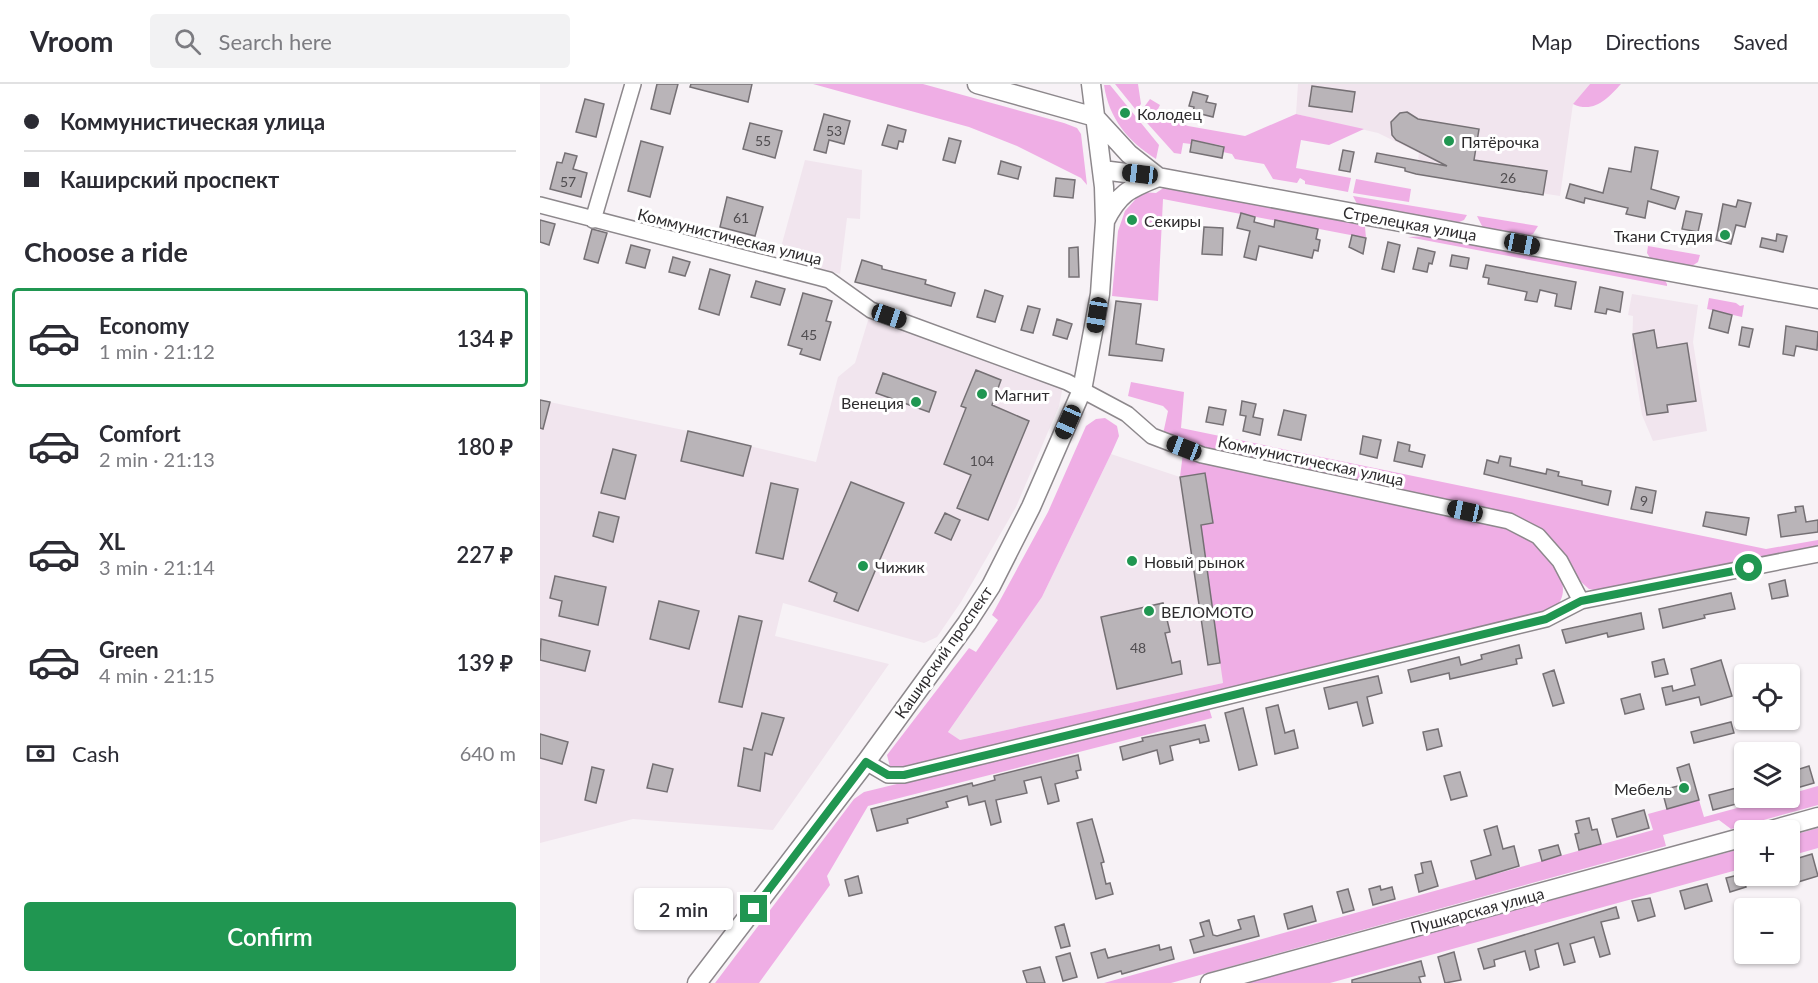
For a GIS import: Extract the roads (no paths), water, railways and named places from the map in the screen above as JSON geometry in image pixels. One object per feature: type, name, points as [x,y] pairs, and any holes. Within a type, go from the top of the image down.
[{"type":"main road","points":[[977,84],[1095,117],[1090,84]]},
{"type":"main road","name":"Каширский проспект","points":[[698,983],[866,762],[967,624],[991,586],[1031,507],[1082,390],[1100,294],[1105,221],[1102,170],[1095,117]]},
{"type":"main road","name":"Стрелецкая улица","points":[[1095,117],[1129,154],[1158,177],[1818,299]]},
{"type":"main road","points":[[1102,170],[1158,177]]},
{"type":"main road","points":[[1105,221],[1113,205],[1126,190],[1158,177]]},
{"type":"main road","points":[[1800,823],[1818,818]]},
{"type":"main road","name":"Пушкарская улица","points":[[1210,983],[1734,840]]},
{"type":"street","points":[[593,220],[633,84]]},
{"type":"street","name":"Коммунистическая улица","points":[[540,205],[829,280],[871,310],[1039,370],[1127,414],[1152,436],[1202,454],[1509,520],[1538,536],[1560,561],[1581,601]]},
{"type":"street","points":[[866,762],[888,775],[904,775],[1534,622],[1581,601],[1818,554]]},
{"type":"place","name":"Колодец","points":[[1125,113]]},
{"type":"place","name":"Пятёрочка","points":[[1449,141]]},
{"type":"place","name":"Секиры","points":[[1132,220]]},
{"type":"place","name":"Ткани Студия","points":[[1725,235]]},
{"type":"place","name":"Магнит","points":[[982,394]]},
{"type":"place","name":"Венеция","points":[[916,402]]},
{"type":"place","name":"Новый рынок","points":[[1132,561]]},
{"type":"place","name":"Чижик","points":[[863,566]]},
{"type":"place","name":"ВЕЛОМОТО","points":[[1149,611]]},
{"type":"place","name":"Мебель","points":[[1684,788]]}]
